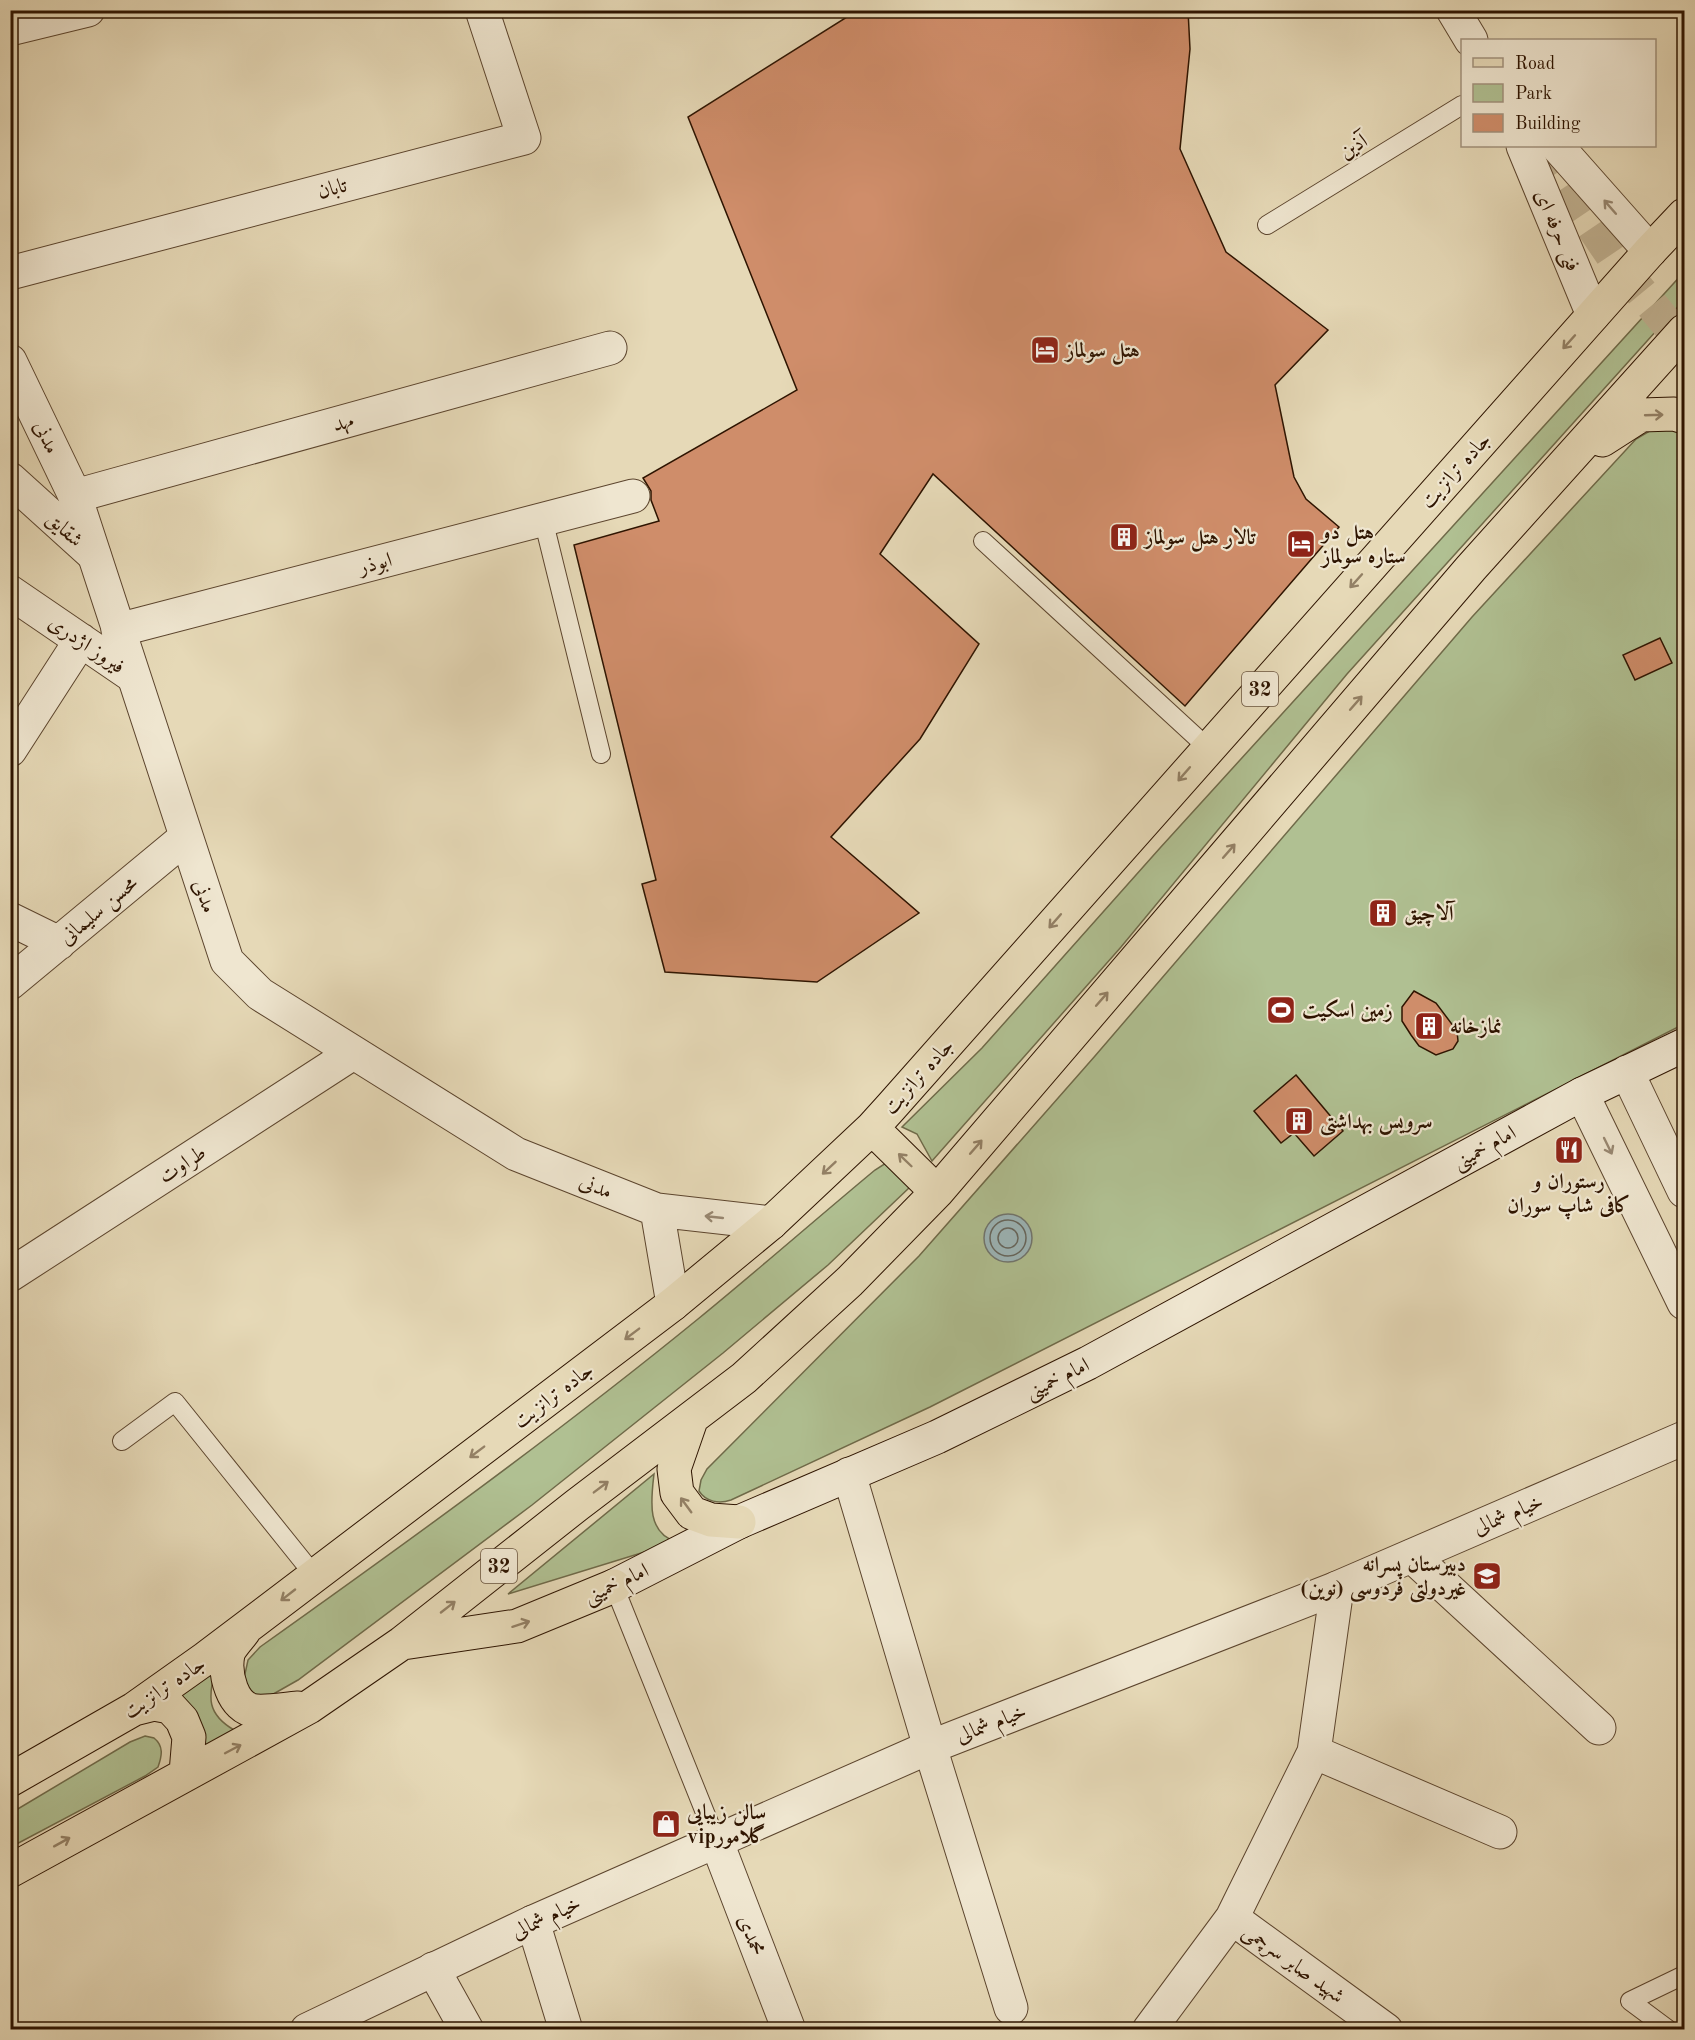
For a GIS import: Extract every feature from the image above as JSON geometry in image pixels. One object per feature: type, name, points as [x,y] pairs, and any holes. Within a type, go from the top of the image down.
[{"type":"main road","name":"جاده ترانزیت","points":[[10,1780],[134,1709],[245,1630],[314,1575],[673,1304],[771,1223],[872,1128],[1684,215]]},
{"type":"main road","name":"32","points":[[10,1871],[309,1707],[402,1643],[577,1505],[744,1378],[850,1281],[937,1192],[1471,568],[1684,331]]},
{"type":"main road","points":[[1567,462],[1641,415],[1674,414],[1684,417]]},
{"type":"main road","points":[[872,1128],[937,1192]]},
{"type":"main road","points":[[691,1420],[674,1468],[677,1493],[692,1514],[711,1520],[739,1521]]},
{"type":"main road","name":"امام خمینی","points":[[402,1643],[517,1626],[614,1586]]},
{"type":"main road","points":[[245,1630],[228,1653],[228,1677],[236,1697],[243,1706],[255,1711],[309,1707]]},
{"type":"main road","points":[[134,1709],[154,1704],[170,1707],[182,1720],[189,1737],[186,1773]]},
{"type":"street","points":[[10,29],[88,10]]},
{"type":"street","name":"تابان","points":[[10,273],[524,138],[482,10]]},
{"type":"street","points":[[1453,10],[1470,39]]},
{"type":"street","name":"فنی حرفه ای","points":[[1522,147],[1593,315]]},
{"type":"street","name":"فنی حرفه ای","points":[[1558,147],[1650,251]]},
{"type":"street","name":"مهد","points":[[75,496],[610,348]]},
{"type":"street","name":"مدنی","points":[[10,361],[75,496],[227,961],[260,994],[516,1154],[657,1210],[771,1223]]},
{"type":"street","name":"شقایق","points":[[10,479],[94,555]]},
{"type":"street","name":"ابوذر","points":[[118,630],[633,496]]},
{"type":"street","name":"فیروز اژدری","points":[[10,592],[133,676]]},
{"type":"street","points":[[10,750],[81,640]]},
{"type":"street","name":"محسن سلیمانی","points":[[10,983],[185,838]]},
{"type":"street","points":[[10,919],[59,943]]},
{"type":"street","name":"امام خمینی","points":[[614,1586],[739,1521],[937,1437],[1088,1363],[1582,1094],[1684,1045]]},
{"type":"street","name":"طراوت","points":[[10,1275],[353,1053]]},
{"type":"street","points":[[1627,1072],[1684,1191]]},
{"type":"street","points":[[1582,1094],[1684,1303]]},
{"type":"street","points":[[657,1210],[673,1304]]},
{"type":"street","name":"خیام شمالی","points":[[307,2030],[532,1922],[930,1747],[1337,1588],[1684,1438]]},
{"type":"street","points":[[849,1474],[1011,2008]]},
{"type":"street","points":[[1412,1556],[1599,1728]]},
{"type":"street","points":[[1149,2030],[1232,1918],[1314,1752],[1337,1588]]},
{"type":"street","points":[[1314,1752],[1500,1832]]},
{"type":"street","name":"محمدی","points":[[716,1840],[789,2030]]},
{"type":"street","name":"شهید صابر سرچمی","points":[[1232,1918],[1386,2030]]},
{"type":"street","points":[[532,1922],[566,2030]]},
{"type":"street","points":[[433,1969],[467,2030]]},
{"type":"lane","name":"آذین","points":[[1267,225],[1461,106]]},
{"type":"lane","points":[[543,519],[601,754]]},
{"type":"lane","points":[[983,541],[1208,748]]},
{"type":"lane","points":[[122,1441],[175,1402],[314,1575]]},
{"type":"lane","points":[[614,1586],[716,1840]]},
{"type":"lane","points":[[1669,2030],[1630,2001],[1684,1975]]},
{"type":"green space","points":[[1684,272],[1684,300],[1347,674],[1121,947],[932,1161],[917,1134],[902,1127],[982,1048],[1160,848]]},
{"type":"green space","points":[[1653,429],[1684,431],[1684,1024],[930,1407],[731,1500],[722,1502],[705,1498],[699,1491],[701,1480],[707,1469],[919,1256],[1095,1056],[1472,617],[1636,439]]},
{"type":"green space","points":[[886,1163],[910,1187],[828,1265],[723,1353],[532,1505],[298,1680],[261,1701],[243,1683],[248,1660],[260,1647],[427,1527],[591,1404],[698,1319]]},
{"type":"green space","points":[[654,1474],[652,1505],[655,1523],[667,1538],[677,1542],[508,1594]]},
{"type":"green space","points":[[215,1670],[211,1689],[214,1711],[225,1724],[234,1730],[199,1757],[169,1701]]},
{"type":"green space","points":[[145,1736],[154,1738],[161,1748],[158,1767],[11,1847],[11,1813],[130,1742]]},
{"type":"water","points":[[1008,1214],[1025,1221],[1032,1238],[1025,1255],[1008,1262],[991,1255],[984,1238],[991,1221]]},
{"type":"building","name":"هتل سولماز","points":[[858,10],[1188,10],[1190,49],[1180,149],[1226,252],[1328,330],[1275,385],[1294,477],[1306,499],[1339,527],[1185,706],[933,474],[880,554],[979,644],[920,739],[831,837],[919,913],[817,982],[665,972],[642,884],[656,880],[574,545],[659,521],[651,500],[651,491],[643,478],[797,390],[688,117]]},
{"type":"building","points":[[1660,638],[1672,663],[1635,680],[1623,655]]},
{"type":"building","name":"نمازخانه","points":[[1414,991],[1436,1003],[1457,1031],[1458,1041],[1453,1049],[1436,1055],[1419,1046],[1411,1035],[1402,1021],[1402,1007]]},
{"type":"building","name":"سرویس بهداشتی","points":[[1296,1075],[1343,1131],[1314,1156],[1294,1133],[1281,1143],[1254,1111]]},
{"type":"tunnel","points":[[1539,147],[1617,263],[1684,344]]},
{"type":"place","name":"هتل سولماز","points":[[1045,350]]},
{"type":"place","name":"تالار هتل سولماز","points":[[1124,537]]},
{"type":"place","name":"هتل دو ستاره سولماز","points":[[1301,544]]},
{"type":"place","name":"آلاچیق","points":[[1383,913]]},
{"type":"place","name":"زمین اسکیت","points":[[1281,1010]]},
{"type":"place","name":"نمازخانه","points":[[1429,1026]]},
{"type":"place","name":"سرویس بهداشتی","points":[[1299,1121]]},
{"type":"place","name":"رستوران و کافی شاپ سوران","points":[[1569,1150]]},
{"type":"place","name":"دبیرستان پسرانه غیردولتی فردوسی (نوین)","points":[[1487,1576]]},
{"type":"place","name":"سالن زیبایی vipگلامور","points":[[666,1824]]}]
